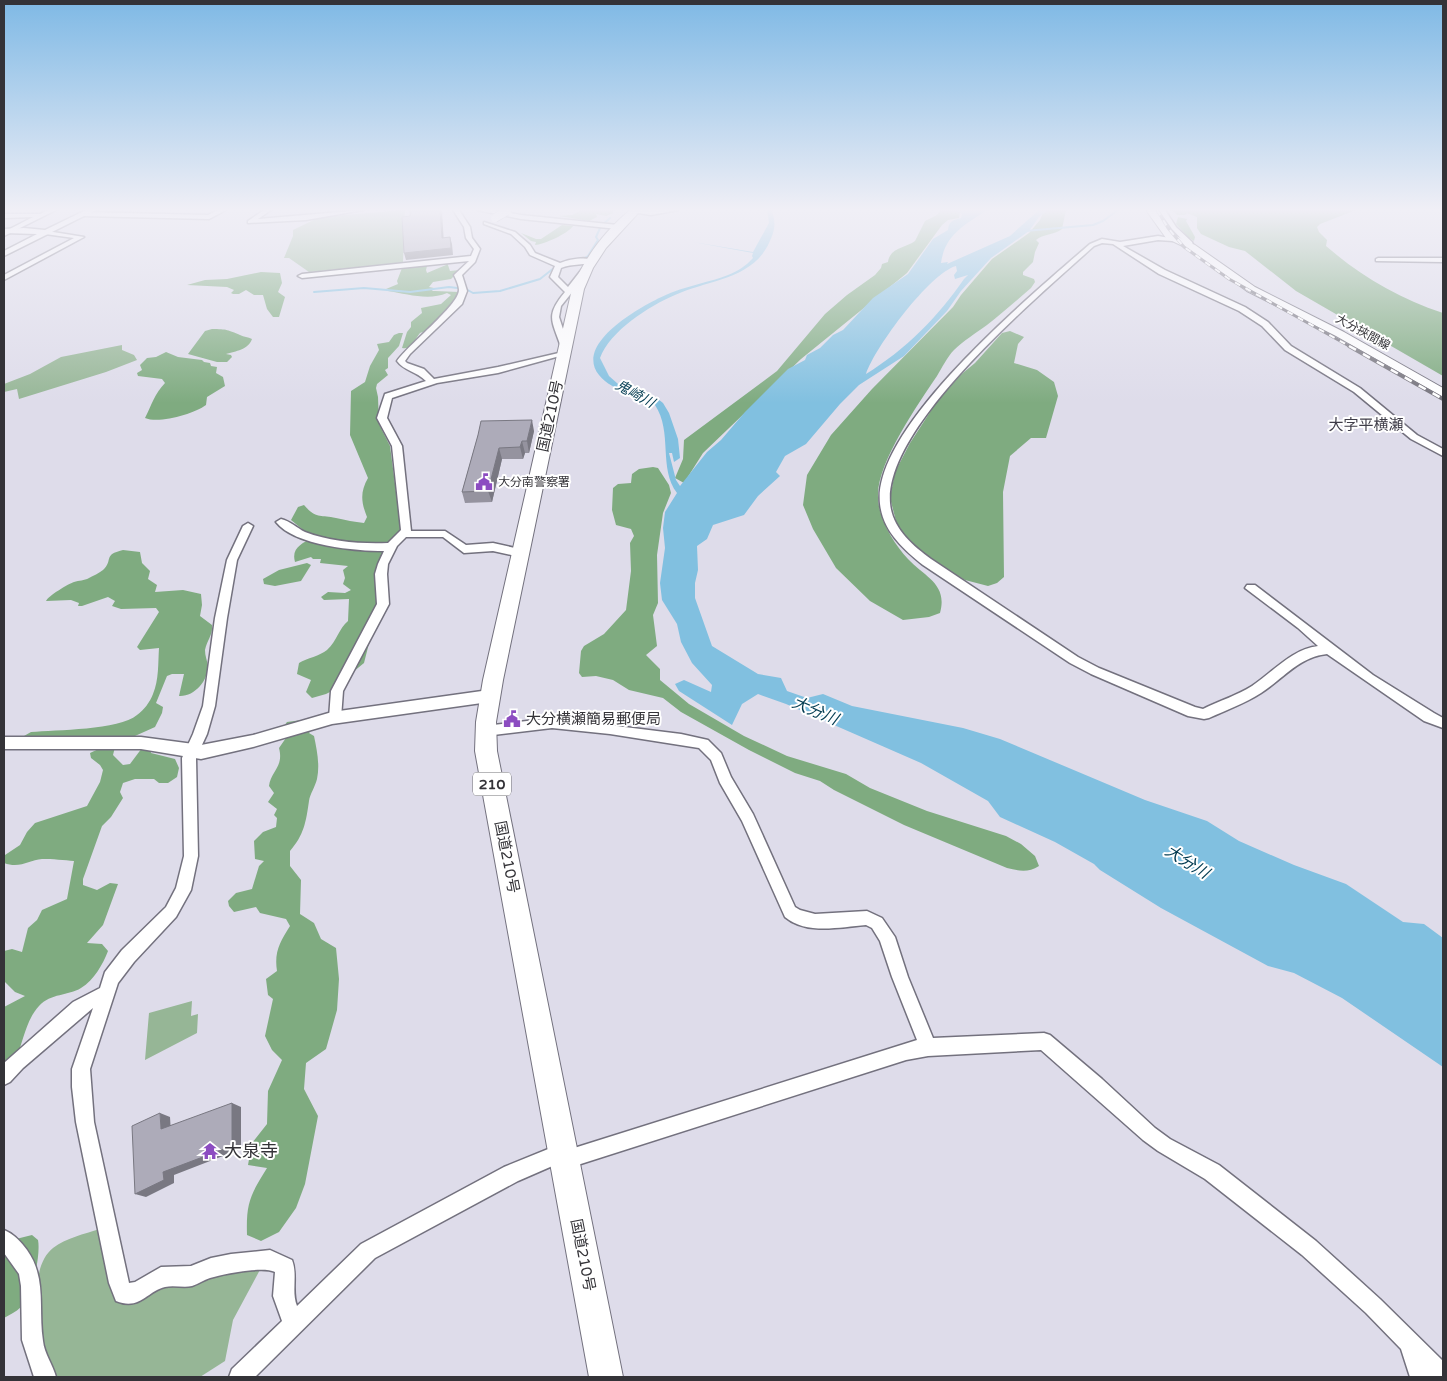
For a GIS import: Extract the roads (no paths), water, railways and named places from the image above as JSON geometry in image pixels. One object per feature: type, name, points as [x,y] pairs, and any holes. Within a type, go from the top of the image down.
[{"type":"highway","name":"国道210号","points":[[585,274],[578,289],[564,351],[489,696],[485,731],[486,751],[606,1377]]},
{"type":"main road","name":"大分挾間線","points":[[1231,274],[1257,293],[1340,334],[1443,393]]},
{"type":"street","points":[[302,276],[317,274]]},
{"type":"street","points":[[432,382],[422,372],[404,365],[402,359],[458,304],[463,291],[458,274]]},
{"type":"street","points":[[554,274],[554,277],[568,291]]},
{"type":"street","points":[[335,718],[337,691],[383,604],[382,569],[392,547],[404,534],[406,524],[397,446],[385,424],[382,414],[386,400],[390,395],[432,382],[498,370],[564,351],[555,314],[558,304],[581,274]]},
{"type":"street","points":[[1060,274],[1014,316],[939,391],[897,454],[889,472],[885,497],[890,522],[910,549],[927,562],[1074,660],[1193,712],[1204,714],[1256,690],[1296,659],[1312,651],[1329,649]]},
{"type":"street","points":[[1167,274],[1242,309],[1265,324],[1288,348],[1357,390],[1414,437],[1443,453]]},
{"type":"street","points":[[281,522],[294,532],[306,536],[365,547],[392,547]]},
{"type":"street","points":[[248,526],[232,560],[221,618],[209,706],[188,762],[191,856],[183,890],[171,912],[115,972],[105,994],[83,1061],[81,1088],[88,1137],[121,1292],[126,1295],[131,1294],[161,1277],[191,1276],[221,1266],[270,1260],[285,1267],[283,1296],[294,1324]]},
{"type":"street","points":[[404,534],[445,534],[464,548],[493,547],[520,553]]},
{"type":"street","points":[[1250,588],[1302,624],[1329,649],[1406,703],[1443,723]]},
{"type":"street","points":[[4,743],[147,743],[191,751],[207,751],[253,741],[335,718],[489,696]]},
{"type":"street","points":[[485,731],[552,723],[604,728],[704,744],[716,757],[725,779],[748,818],[790,912],[796,917],[815,921],[867,918],[877,923],[890,944],[900,978],[928,1047]]},
{"type":"street","points":[[4,1076],[14,1064],[84,1005],[94,997],[105,994]]},
{"type":"street","points":[[240,1377],[368,1251],[511,1174],[906,1051],[928,1047],[1039,1041],[1050,1044],[1164,1146],[1212,1172],[1308,1248],[1338,1273],[1443,1376]]},
{"type":"street","points":[[4,1240],[21,1255],[29,1270],[32,1341],[45,1377]]},
{"type":"street","points":[[1409,1342],[1421,1377]]},
{"type":"water","points":[[728,274],[734,274],[688,290],[642,313],[612,338],[600,358],[609,376],[626,391],[658,399],[663,403],[669,413],[678,439],[680,458],[674,462],[672,453],[669,453],[676,480],[680,486],[707,452],[721,440],[745,412],[788,369],[805,360],[807,355],[820,348],[833,335],[843,330],[873,298],[907,274],[942,274],[918,296],[905,312],[880,347],[866,374],[920,332],[968,275],[955,279],[954,274],[976,274],[947,311],[904,356],[859,385],[806,444],[785,456],[776,472],[780,476],[758,496],[744,515],[713,525],[707,539],[697,546],[698,570],[695,583],[695,598],[712,646],[758,674],[781,678],[787,691],[807,698],[823,694],[852,706],[963,728],[1000,739],[1145,800],[1207,821],[1239,841],[1294,865],[1346,884],[1403,922],[1424,924],[1443,938],[1443,1067],[1342,998],[1294,973],[1268,966],[1161,908],[1100,870],[1094,864],[1055,842],[1000,817],[988,801],[921,763],[786,704],[758,694],[742,704],[732,725],[679,691],[675,684],[684,680],[711,692],[712,685],[692,663],[681,642],[677,624],[662,600],[660,583],[665,548],[663,528],[665,512],[677,493],[671,483],[668,472],[663,427],[655,405],[612,386],[599,375],[593,362],[596,349],[604,337],[617,324],[648,304],[673,292]]},
{"type":"waterway","points":[[314,292],[364,288],[410,292],[449,287],[466,289],[473,293],[500,291],[540,279],[546,274]]},
{"type":"railway","points":[[1223,274],[1351,347]]},
{"type":"railway","points":[[1349,346],[1443,399]]},
{"type":"place","name":"大分南警察署","points":[[484,482]]},
{"type":"place","name":"大分横瀬簡易郵便局","points":[[512,719]]},
{"type":"place","name":"大泉寺","points":[[210,1151]]},
{"type":"district","name":"大字平横瀬","points":[[1366,425]]},
{"type":"water label","name":"鬼崎川","points":[[635,394]]},
{"type":"water label","name":"大分川","points":[[815,711]]},
{"type":"water label","name":"大分川","points":[[1187,862]]}]
